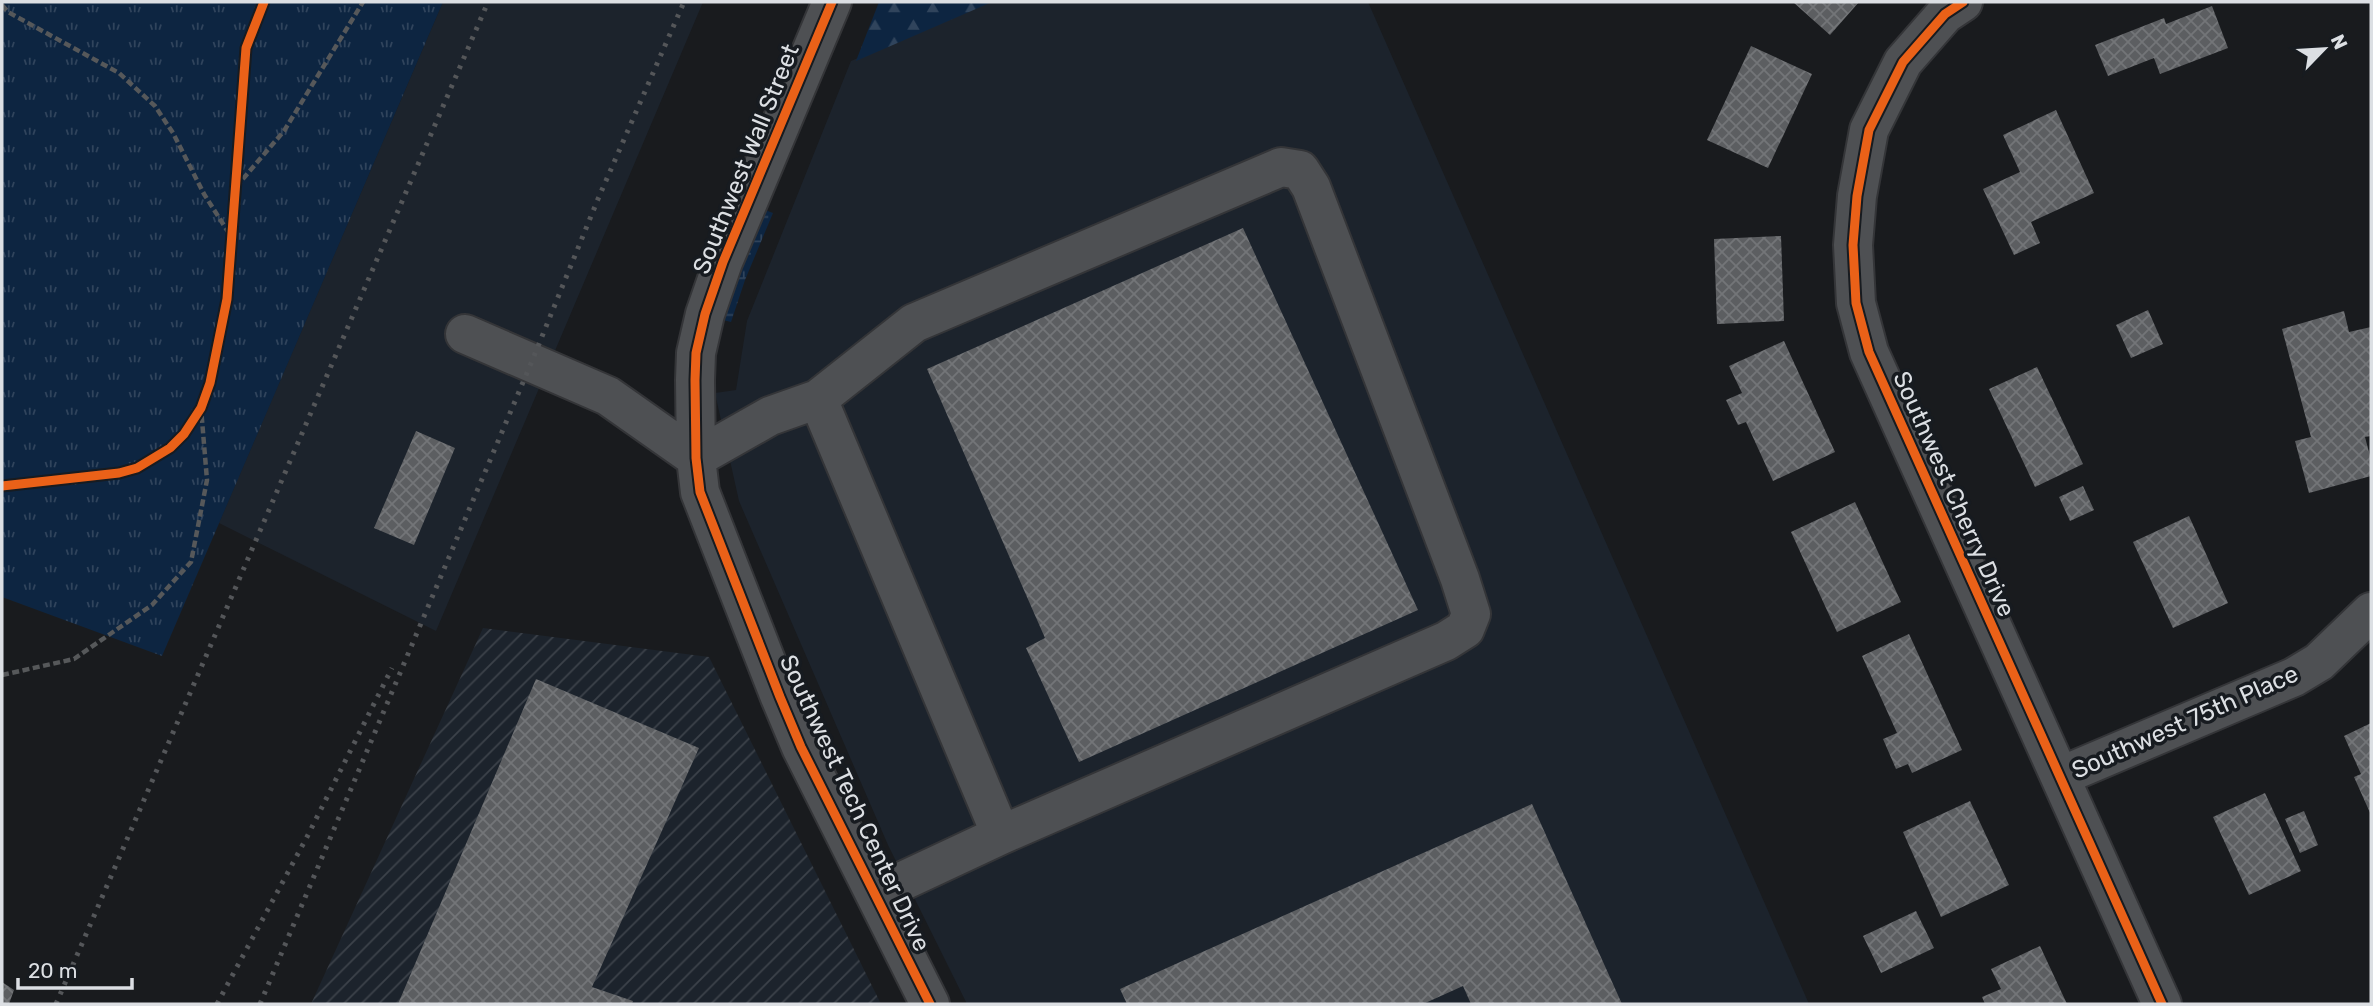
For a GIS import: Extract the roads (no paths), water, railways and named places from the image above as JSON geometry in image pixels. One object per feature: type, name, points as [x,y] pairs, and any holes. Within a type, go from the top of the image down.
[{"type":"street","name":"Southwest Wall Street","points":[[696,458],[696,353],[705,314],[723,262],[832,2]]},
{"type":"street","name":"Southwest Cherry Drive","points":[[1963,2],[1945,14],[1903,62],[1869,130],[1857,197],[1853,245],[1856,303],[1869,352],[2162,1004]]},
{"type":"street","points":[[466,334],[608,396],[696,458],[770,416],[818,399],[914,323],[1281,167],[1300,170],[1311,187],[1460,579],[1471,614],[1465,629],[1446,641],[1000,835],[875,894]]},
{"type":"street","points":[[818,399],[1000,835]]},
{"type":"street","name":"Southwest Tech Center Drive","points":[[696,458],[700,492],[780,697],[802,747],[930,1004]]},
{"type":"street","name":"Southwest 75th Place","points":[[2060,776],[2294,677],[2319,662],[2371,612]]},
{"type":"railway","points":[[56,1004],[488,2]]},
{"type":"railway","points":[[260,1004],[598,199],[684,2]]},
{"type":"railway","points":[[217,1004],[308,835],[392,668]]}]
